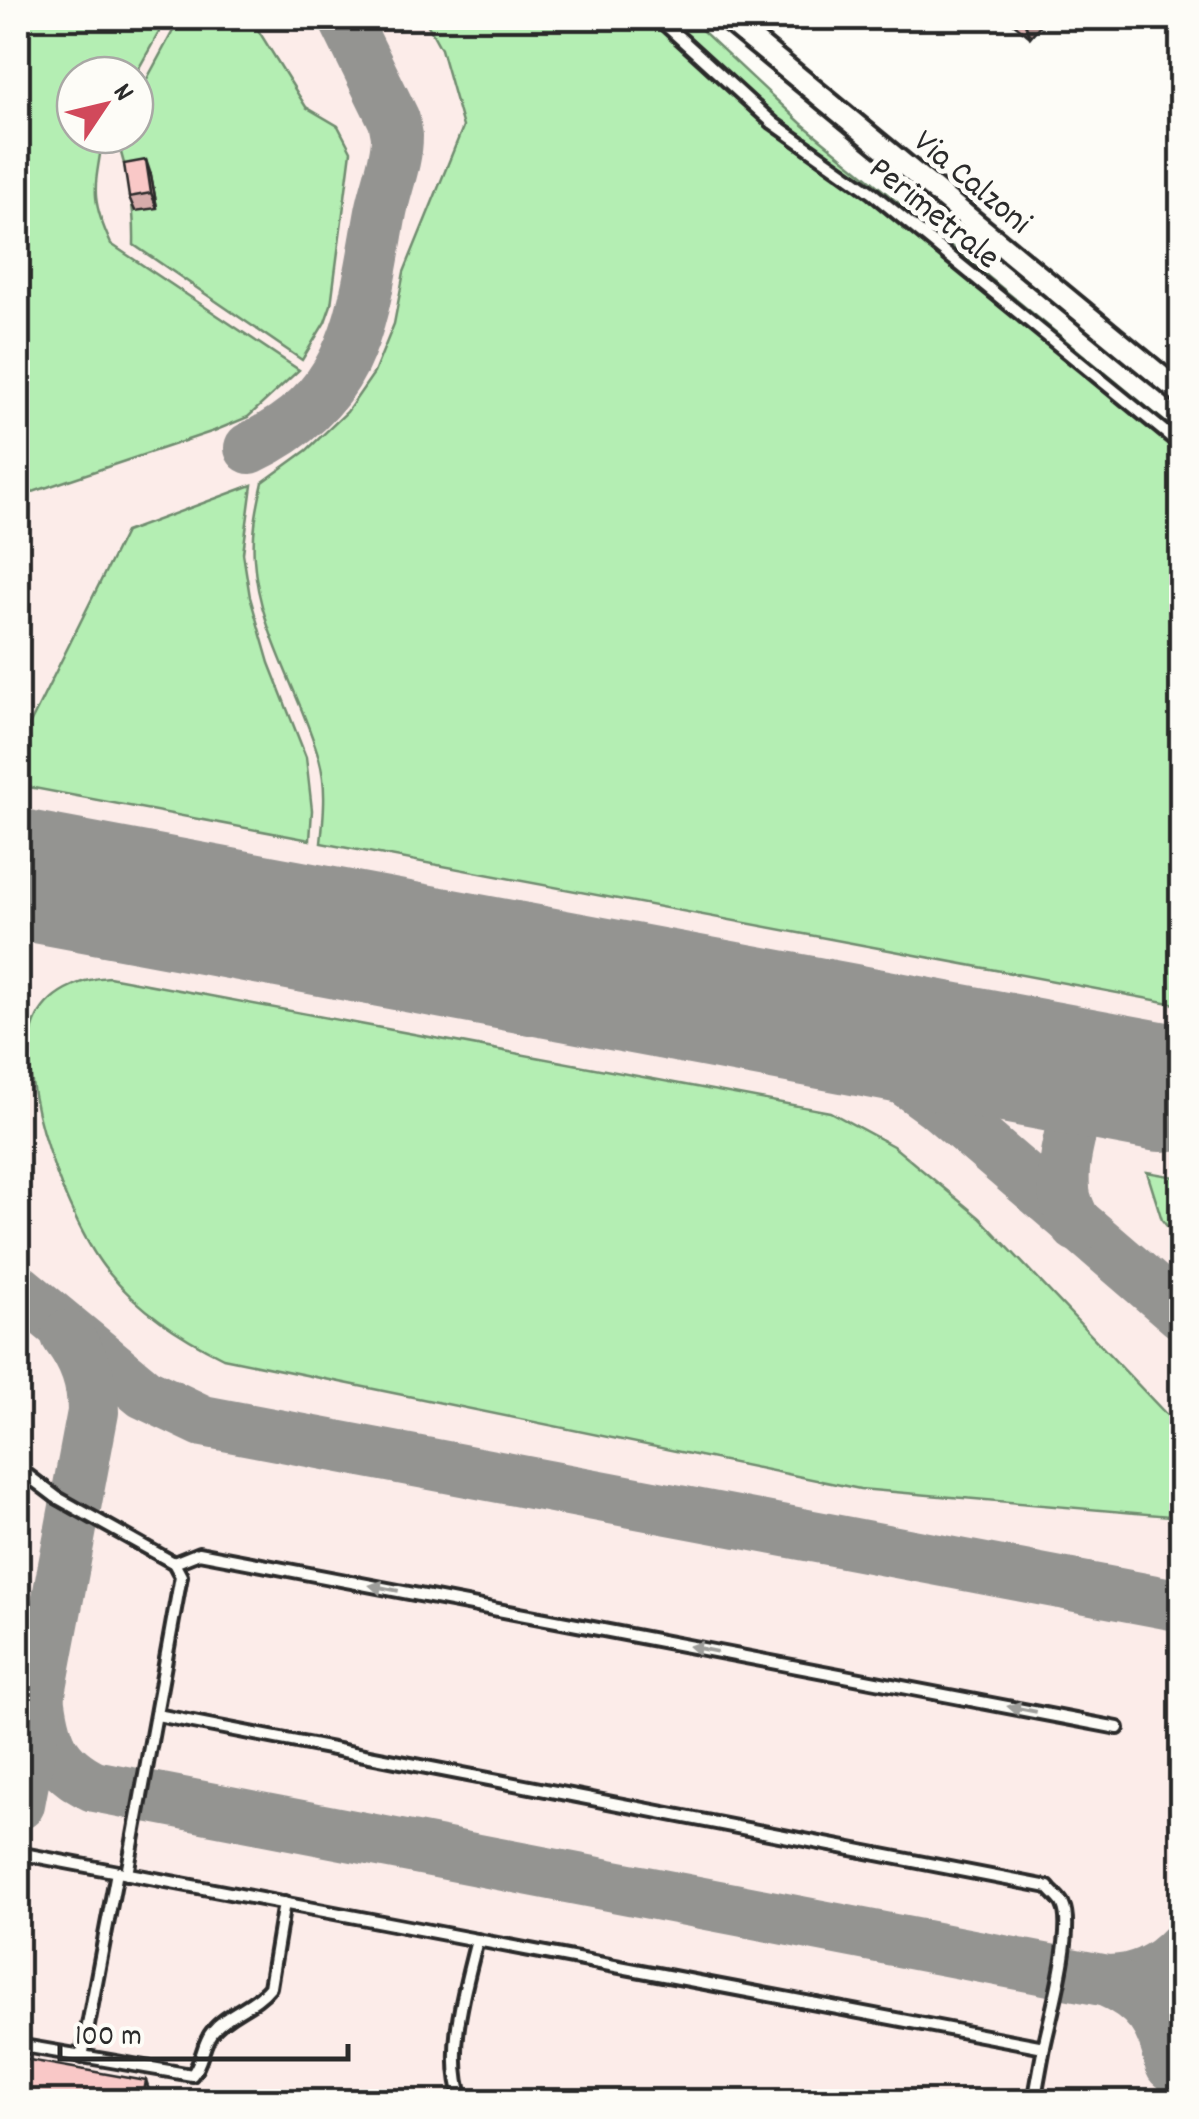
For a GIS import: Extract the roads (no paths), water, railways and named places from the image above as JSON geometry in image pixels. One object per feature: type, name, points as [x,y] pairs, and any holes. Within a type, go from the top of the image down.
[{"type":"street","name":"Via Calzoni","points":[[726,18],[1182,394]]},
{"type":"lane","name":"Perimetrale","points":[[658,18],[773,123],[872,193],[1182,446]]},
{"type":"lane","points":[[18,1468],[56,1497],[174,1563],[181,1576],[157,1715],[82,2058]]},
{"type":"lane","points":[[174,1563],[199,1553],[1118,1728]]},
{"type":"lane","points":[[157,1715],[1048,1888],[1063,1904],[1066,1941],[1034,2102]]},
{"type":"lane","points":[[18,1853],[1044,2047]]},
{"type":"lane","points":[[18,2045],[192,2075],[200,2066],[208,2036],[221,2022],[262,1998],[270,1987],[284,1904]]},
{"type":"lane","points":[[462,2102],[455,2073],[457,2048],[477,1940]]}]
